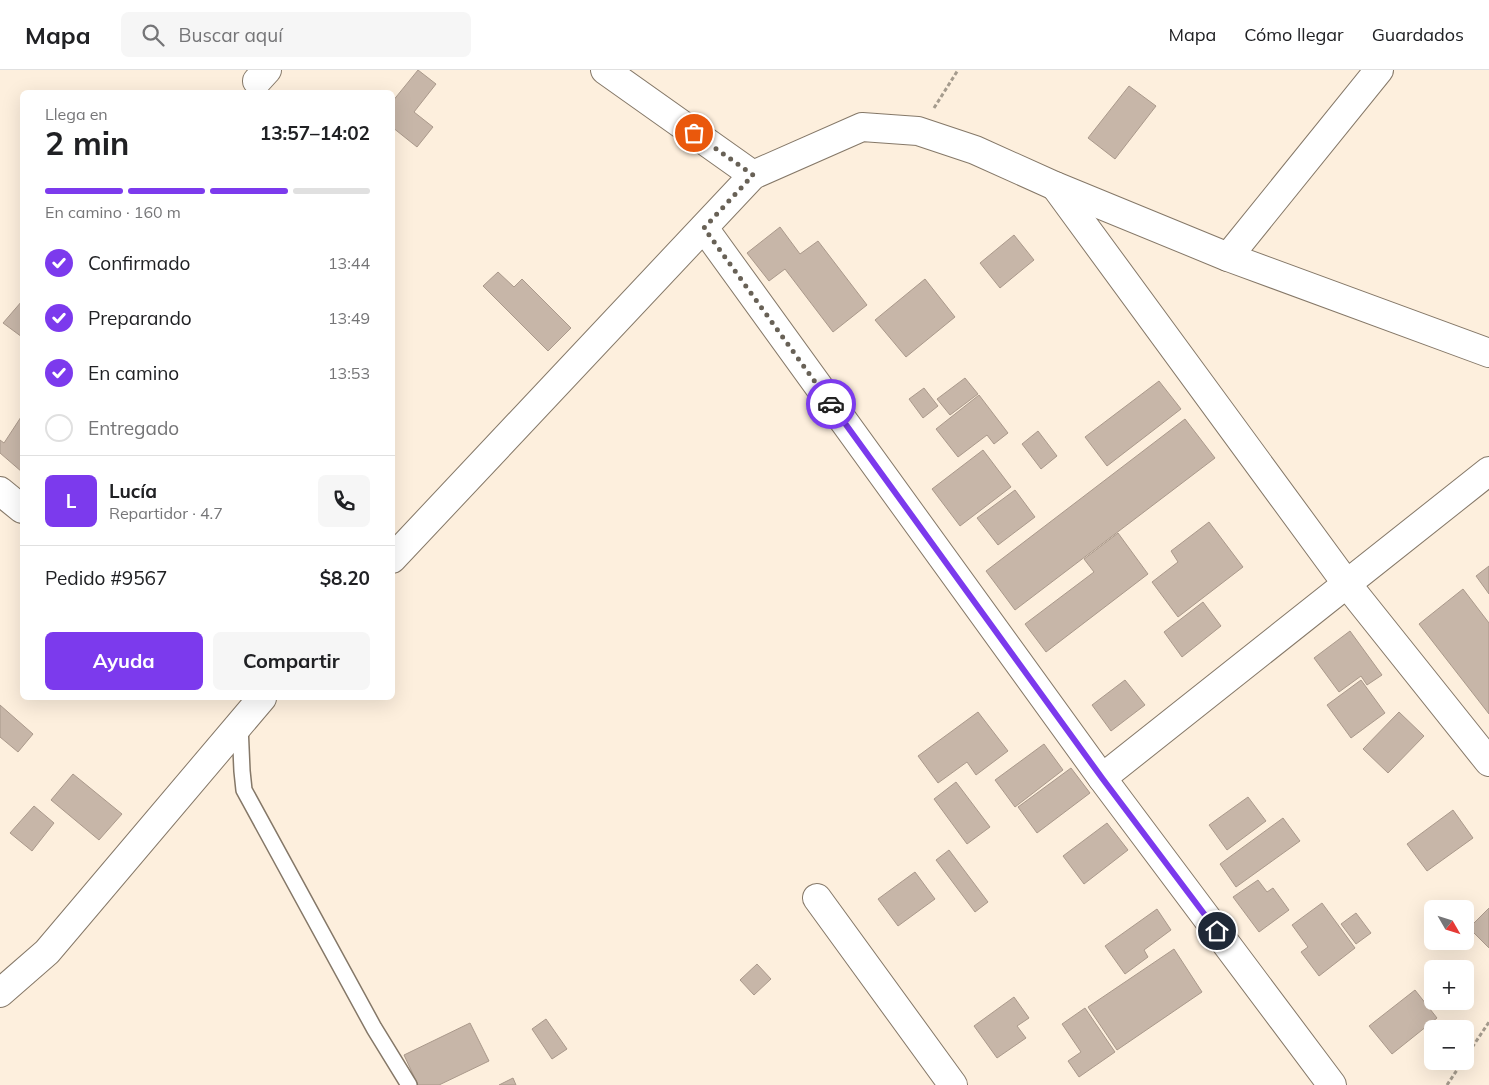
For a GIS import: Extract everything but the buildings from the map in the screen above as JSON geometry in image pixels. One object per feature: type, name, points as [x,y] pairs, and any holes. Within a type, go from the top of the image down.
[{"type":"street","points":[[605,70],[753,175]]},
{"type":"street","points":[[1228,257],[1379,70]]},
{"type":"street","points":[[395,556],[753,175],[862,127],[918,131],[975,150],[1055,186],[1228,257],[1489,353]]},
{"type":"street","points":[[1055,186],[1346,584],[1489,762]]},
{"type":"street","points":[[704,228],[1102,778],[1332,1085]]},
{"type":"street","points":[[1102,778],[1489,471]]},
{"type":"street","points":[[0,993],[46,952],[258,700]]},
{"type":"street","points":[[817,898],[953,1085]]},
{"type":"lane","points":[[240,723],[244,790],[374,1028],[409,1085]]},
{"type":"path","points":[[918,131],[958,70]]},
{"type":"path","points":[[1474,1045],[1489,1022]]},
{"type":"path","points":[[1447,1085],[1457,1070]]},
{"type":"way so far","points":[[694,133],[753,175],[704,228],[831,404]]},
{"type":"route","points":[[831,404],[1102,778],[1217,931]]}]
